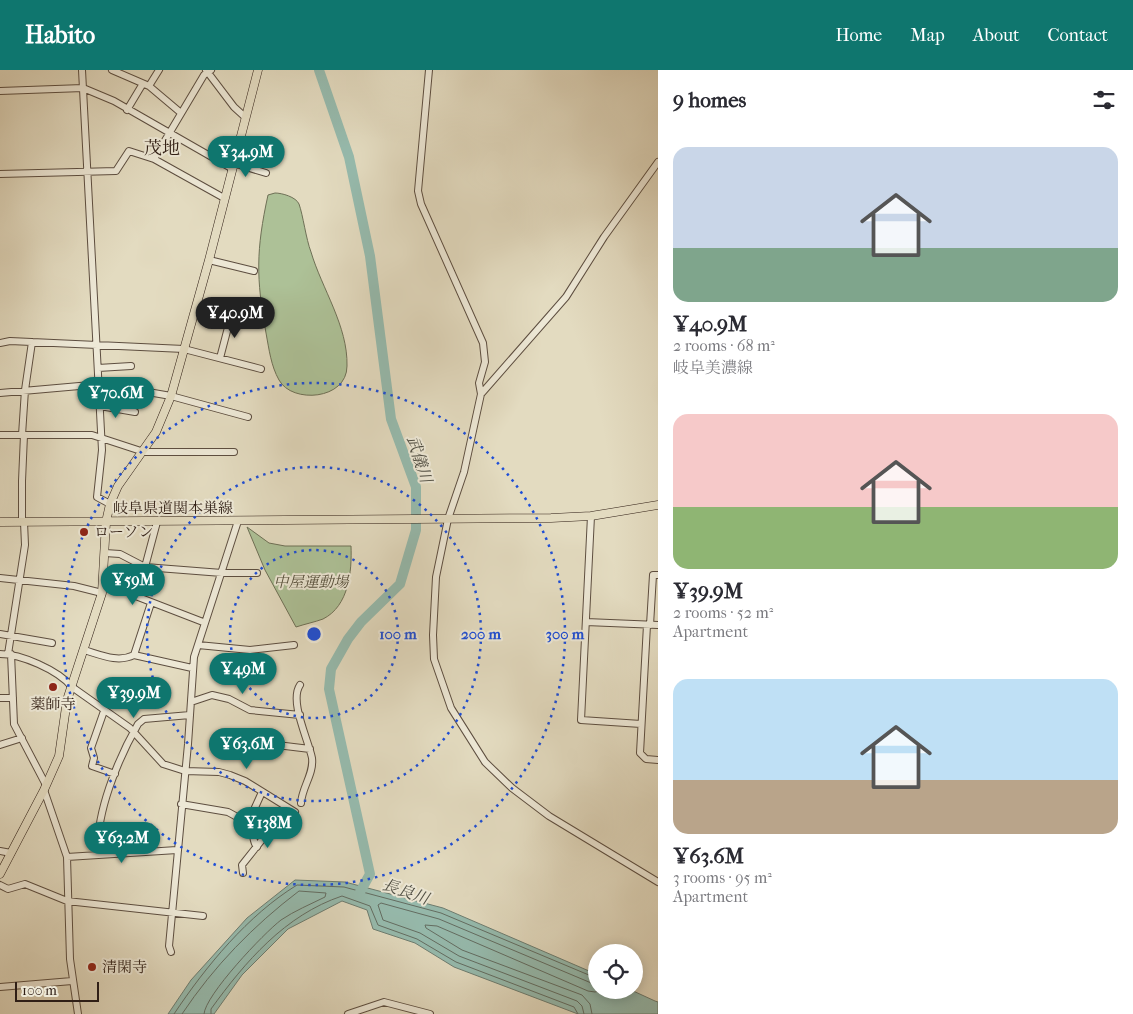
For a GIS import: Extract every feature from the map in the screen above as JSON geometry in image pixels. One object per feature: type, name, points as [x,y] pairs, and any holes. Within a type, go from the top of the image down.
[{"type":"main road","points":[[0,874],[45,788],[59,756],[64,713],[102,593],[106,522],[110,504],[118,486],[144,452],[165,414],[209,260],[258,70]]},
{"type":"main road","points":[[444,519],[591,516],[658,505]]},
{"type":"main road","name":"岐阜県道関本巣線","points":[[0,522],[444,519]]},
{"type":"street","points":[[82,70],[102,437],[97,497],[110,504]]},
{"type":"street","points":[[127,110],[159,70]]},
{"type":"street","points":[[429,70],[418,192],[421,204],[483,343],[485,362],[479,383],[480,394],[464,472],[444,519],[436,578],[433,635],[434,659],[451,708],[485,762],[512,788],[549,816],[658,882]]},
{"type":"street","points":[[115,71],[146,85],[181,113]]},
{"type":"street","points":[[154,159],[208,71],[234,107],[245,117]]},
{"type":"street","points":[[0,91],[83,88],[114,101],[169,134],[232,166],[266,174]]},
{"type":"street","points":[[0,174],[116,171],[119,169],[126,152],[129,151],[154,159],[224,198]]},
{"type":"street","points":[[480,394],[566,297],[604,237],[658,162]]},
{"type":"street","points":[[209,260],[254,271]]},
{"type":"street","points":[[220,358],[231,316]]},
{"type":"street","points":[[32,342],[25,390],[23,435],[23,522],[25,544],[10,654],[14,724],[45,788],[67,857],[66,901],[72,980],[78,1014]]},
{"type":"street","points":[[0,343],[32,342],[184,349],[261,368]]},
{"type":"street","points":[[98,368],[131,366]]},
{"type":"street","points":[[0,393],[98,384],[171,396],[248,417]]},
{"type":"street","points":[[100,406],[136,412]]},
{"type":"street","points":[[0,435],[102,437],[144,452],[234,452]]},
{"type":"street","points":[[591,516],[581,720],[641,724]]},
{"type":"street","points":[[171,952],[169,946],[190,715],[192,668],[203,622],[222,573],[238,521]]},
{"type":"street","points":[[157,522],[145,567],[133,595],[203,622]]},
{"type":"street","points":[[105,553],[120,554],[145,567],[222,573],[257,573]]},
{"type":"street","points":[[658,575],[653,574],[640,753],[646,759],[658,760]]},
{"type":"street","points":[[0,578],[74,586],[102,593]]},
{"type":"street","points":[[134,655],[152,603]]},
{"type":"street","points":[[586,622],[658,625]]},
{"type":"street","points":[[0,634],[52,643]]},
{"type":"street","points":[[198,645],[250,650],[294,645]]},
{"type":"street","points":[[84,650],[125,660],[134,655],[192,668]]},
{"type":"street","points":[[0,654],[10,654],[32,661],[67,681],[72,687],[104,711],[130,728],[163,764],[185,771],[230,775],[295,812]]},
{"type":"street","points":[[300,685],[297,698],[313,765],[302,792],[301,803]]},
{"type":"street","points":[[190,702],[212,695],[220,696],[250,710],[300,715]]},
{"type":"street","points":[[0,698],[13,698]]},
{"type":"street","points":[[104,711],[91,748],[94,758],[92,766],[115,774]]},
{"type":"street","points":[[98,855],[100,822],[115,774],[140,720],[190,715]]},
{"type":"street","points":[[0,745],[22,738]]},
{"type":"street","points":[[277,745],[310,750]]},
{"type":"street","points":[[248,823],[262,792]]},
{"type":"street","points":[[181,804],[228,812],[248,823],[252,827],[254,844],[257,847]]},
{"type":"street","points":[[243,873],[242,865],[269,831],[287,824]]},
{"type":"street","points":[[67,857],[177,850]]},
{"type":"street","points":[[0,851],[11,853]]},
{"type":"street","points":[[0,885],[8,890],[25,884],[66,901],[203,916]]},
{"type":"street","points":[[0,987],[72,980]]},
{"type":"street","points":[[348,1014],[384,1002],[430,1014]]},
{"type":"green space","points":[[275,193],[292,197],[299,204],[311,252],[339,322],[346,351],[347,366],[345,377],[338,386],[329,392],[318,395],[295,393],[286,388],[276,375],[269,351],[260,296],[259,248],[268,195]]},
{"type":"green space","name":"中屋運動場","points":[[247,527],[269,543],[285,546],[351,546],[351,566],[347,587],[344,597],[332,613],[323,619],[296,627],[265,570]]},
{"type":"water","points":[[295,880],[345,882],[443,908],[588,971],[588,999],[643,999],[643,995],[658,1002],[658,1014],[578,1014],[454,967],[415,943],[373,929],[367,910],[342,901],[288,929],[242,975],[214,1014],[168,1014],[191,980],[247,918]]},
{"type":"waterway","name":"武儀川","points":[[319,70],[349,157],[370,256],[391,419],[416,487],[416,530],[400,584],[361,622],[348,639],[331,669],[329,689],[370,874],[360,892]]},
{"type":"place","name":"ローソン","points":[[84,532]]},
{"type":"place","name":"薬師寺","points":[[53,687]]},
{"type":"place","name":"清閑寺","points":[[92,967]]},
{"type":"district","name":"茂地","points":[[162,148]]},
{"type":"water label","name":"長良川","points":[[406,891]]}]
